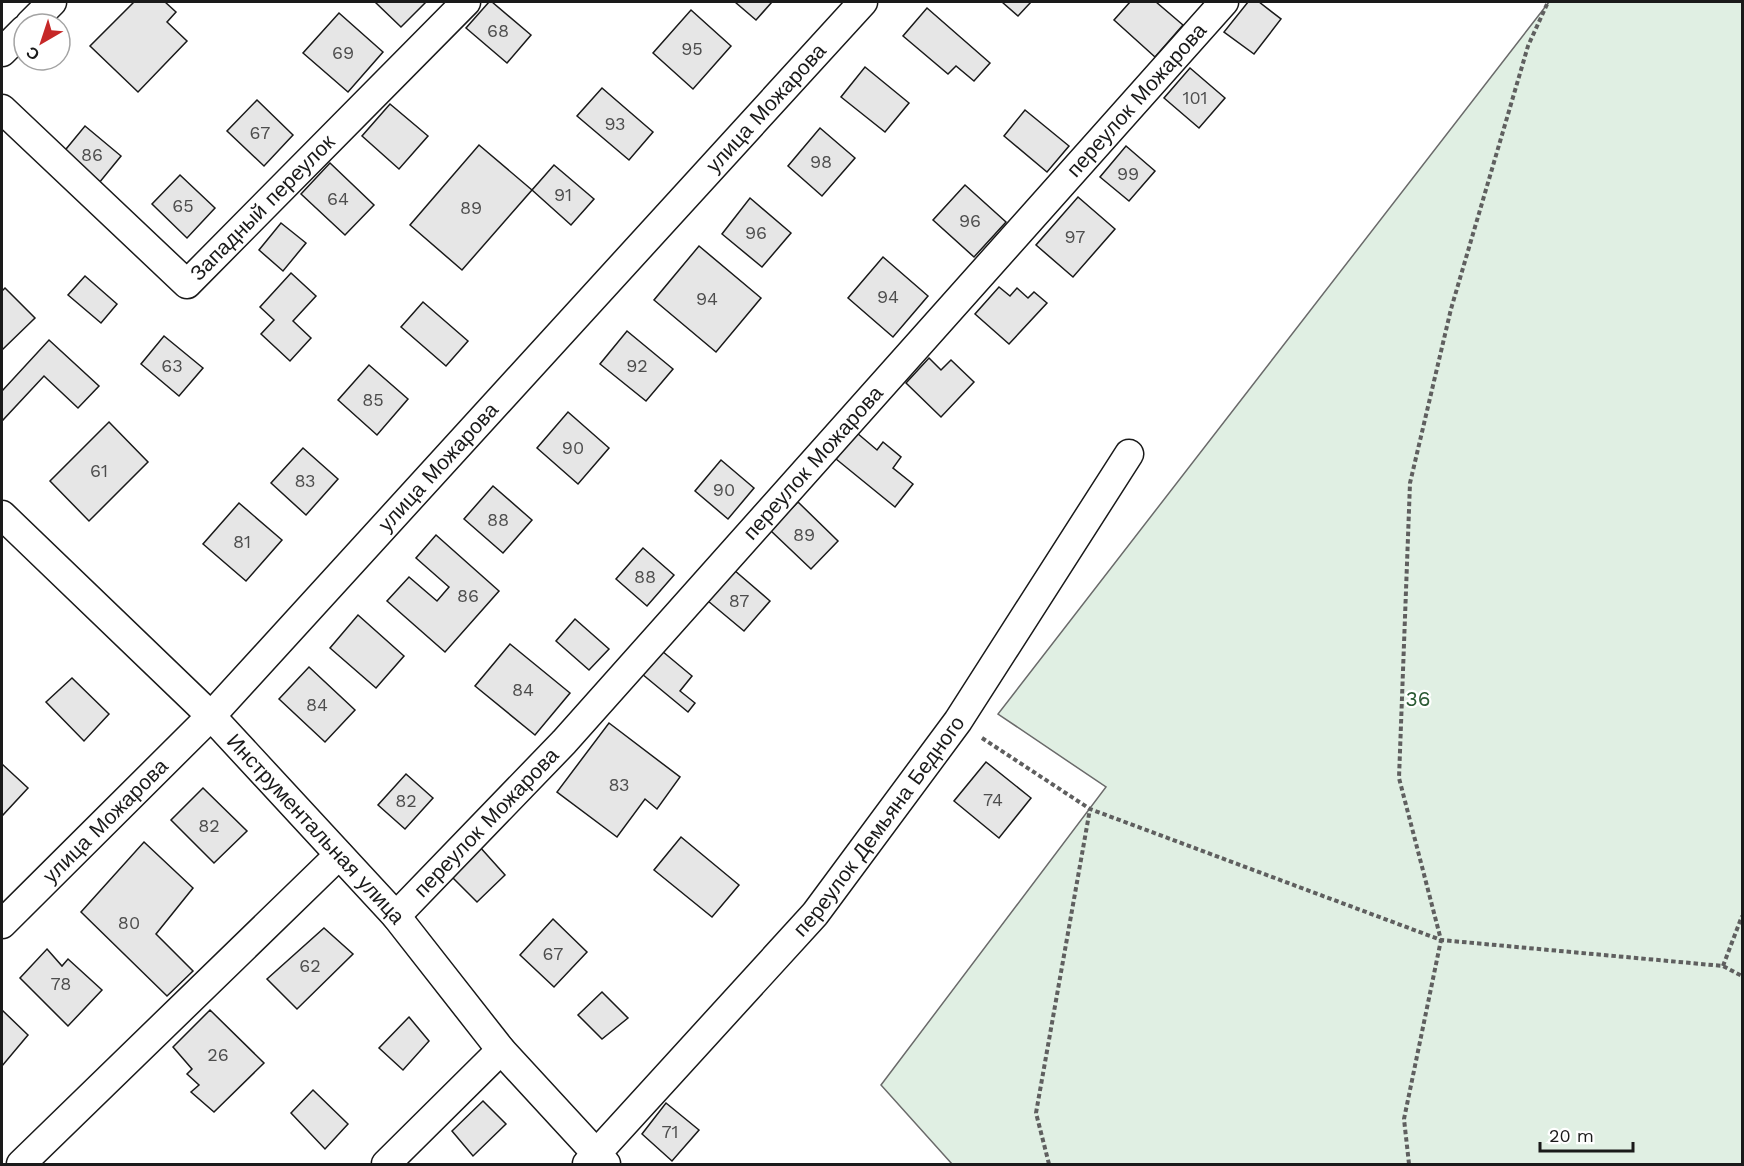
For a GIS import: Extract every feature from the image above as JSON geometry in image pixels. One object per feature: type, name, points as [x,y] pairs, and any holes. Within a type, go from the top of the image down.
[{"type":"street","name":"Западный переулок","points":[[2,110],[187,284],[466,2]]},
{"type":"street","name":"улица Можарова","points":[[2,924],[211,716],[863,2]]},
{"type":"street","name":"переулок Можарова","points":[[396,916],[564,742],[1224,2]]},
{"type":"street","name":"переулок Демьяна Бедного","points":[[597,1161],[815,914],[958,721],[1129,454]]},
{"type":"street","name":"Инструментальная улица","points":[[2,515],[211,716],[396,916],[501,1050],[597,1161]]},
{"type":"street","points":[[21,1164],[339,855]]},
{"type":"street","points":[[386,1164],[501,1050]]},
{"type":"path","points":[[1409,1164],[1404,1119],[1441,940],[1399,778],[1410,483],[1451,309],[1527,46],[1548,2]]},
{"type":"path","points":[[958,721],[1090,808],[1441,940],[1723,966],[1743,976]]},
{"type":"path","points":[[1049,1164],[1036,1113],[1090,808]]},
{"type":"path","points":[[1723,966],[1743,916]]},
{"type":"green space","name":"36","points":[[1549,2],[1742,2],[1742,1164],[952,1164],[881,1085],[1106,787],[998,714]]},
{"type":"building","points":[[134,2],[165,2],[176,12],[167,22],[187,41],[138,92],[90,46]]},
{"type":"building","points":[[375,2],[426,2],[401,27]]},
{"type":"building","points":[[489,2],[492,2],[531,35],[507,63],[466,28]]},
{"type":"building","points":[[735,2],[772,2],[756,20]]},
{"type":"building","points":[[1002,2],[1031,2],[1018,16]]},
{"type":"building","points":[[1130,2],[1156,2],[1183,25],[1155,57],[1114,20]]},
{"type":"building","points":[[1248,2],[1259,2],[1281,19],[1254,54],[1224,32]]},
{"type":"building","points":[[927,8],[990,63],[974,81],[956,66],[948,74],[903,36]]},
{"type":"building","points":[[691,10],[731,46],[693,89],[653,53]]},
{"type":"building","points":[[339,13],[383,52],[348,92],[303,53]]},
{"type":"building","points":[[865,67],[909,103],[885,132],[841,97]]},
{"type":"building","points":[[1190,68],[1225,98],[1199,128],[1164,98]]},
{"type":"building","points":[[602,88],[653,132],[629,160],[577,116]]},
{"type":"building","points":[[257,100],[293,135],[264,166],[227,131]]},
{"type":"building","points":[[390,104],[428,136],[399,169],[362,136]]},
{"type":"building","points":[[1025,110],[1069,146],[1047,172],[1004,136]]},
{"type":"building","points":[[85,126],[121,156],[99,183],[62,154]]},
{"type":"building","points":[[820,128],[855,158],[822,196],[788,166]]},
{"type":"building","points":[[479,145],[532,190],[462,270],[410,225]]},
{"type":"building","points":[[1126,146],[1155,171],[1129,201],[1100,177]]},
{"type":"building","points":[[330,163],[374,205],[345,235],[301,194]]},
{"type":"building","points":[[554,165],[594,199],[571,225],[532,190]]},
{"type":"building","points":[[180,175],[215,208],[187,238],[152,204]]},
{"type":"building","points":[[965,185],[1006,222],[974,257],[933,220]]},
{"type":"building","points":[[1078,197],[1115,229],[1073,277],[1036,245]]},
{"type":"building","points":[[750,198],[791,233],[762,267],[722,234]]},
{"type":"building","points":[[281,223],[306,243],[283,271],[259,250]]},
{"type":"building","points":[[699,246],[761,298],[716,352],[654,300]]},
{"type":"building","points":[[883,257],[928,296],[893,337],[848,298]]},
{"type":"building","points":[[291,273],[316,296],[293,321],[311,338],[290,361],[261,334],[274,320],[260,307]]},
{"type":"building","points":[[85,276],[117,304],[101,323],[68,295]]},
{"type":"building","points":[[999,287],[1010,296],[1017,288],[1028,298],[1034,292],[1047,303],[1009,344],[975,314]]},
{"type":"building","points":[[5,288],[35,318],[2,350],[2,291]]},
{"type":"building","points":[[423,302],[468,341],[446,366],[401,327]]},
{"type":"building","points":[[627,331],[673,369],[646,401],[600,364]]},
{"type":"building","points":[[164,336],[203,368],[179,396],[141,364]]},
{"type":"building","points":[[49,340],[99,386],[78,408],[44,376],[2,421],[2,391]]},
{"type":"building","points":[[929,358],[941,370],[951,360],[974,382],[941,417],[906,383]]},
{"type":"building","points":[[369,365],[408,399],[377,435],[338,400]]},
{"type":"building","points":[[568,412],[609,448],[578,484],[537,448]]},
{"type":"building","points":[[109,422],[148,462],[89,521],[50,481]]},
{"type":"building","points":[[857,433],[877,450],[883,442],[901,457],[893,468],[913,484],[895,507],[836,459]]},
{"type":"building","points":[[303,448],[338,479],[306,515],[271,483]]},
{"type":"building","points":[[721,460],[754,488],[728,519],[695,491]]},
{"type":"building","points":[[493,486],[532,520],[503,553],[464,519]]},
{"type":"building","points":[[798,502],[838,541],[811,569],[770,530]]},
{"type":"building","points":[[239,503],[282,540],[246,581],[203,544]]},
{"type":"building","points":[[436,535],[499,591],[445,652],[387,601],[409,577],[437,601],[449,587],[416,558]]},
{"type":"building","points":[[643,548],[674,575],[647,606],[616,579]]},
{"type":"building","points":[[734,570],[770,601],[744,631],[708,601]]},
{"type":"building","points":[[358,615],[404,656],[376,688],[330,648]]},
{"type":"building","points":[[575,619],[609,649],[589,670],[556,641]]},
{"type":"building","points":[[510,644],[570,693],[535,735],[475,686]]},
{"type":"building","points":[[662,651],[692,676],[680,691],[695,703],[688,712],[642,674]]},
{"type":"building","points":[[309,667],[355,710],[325,742],[279,699]]},
{"type":"building","points":[[72,678],[109,714],[84,741],[46,702]]},
{"type":"building","points":[[609,723],[680,777],[657,809],[645,799],[617,837],[557,792]]},
{"type":"building","points":[[986,762],[1031,798],[999,838],[954,801]]},
{"type":"building","points":[[2,764],[28,788],[2,816]]},
{"type":"building","points":[[406,774],[433,798],[405,829],[378,805]]},
{"type":"building","points":[[203,788],[247,831],[214,863],[171,820]]},
{"type":"building","points":[[681,837],[739,885],[712,917],[654,870]]},
{"type":"building","points":[[144,842],[193,888],[156,934],[193,971],[167,996],[81,912]]},
{"type":"building","points":[[479,846],[505,875],[477,902],[450,875]]},
{"type":"building","points":[[553,919],[587,952],[554,987],[520,955]]},
{"type":"building","points":[[324,928],[353,954],[297,1009],[267,979]]},
{"type":"building","points":[[47,949],[62,966],[68,959],[102,990],[68,1026],[20,978]]},
{"type":"building","points":[[602,992],[628,1018],[602,1039],[578,1015]]},
{"type":"building","points":[[2,1010],[28,1035],[2,1066]]},
{"type":"building","points":[[210,1010],[264,1063],[214,1112],[191,1092],[199,1085],[187,1074],[192,1069],[173,1047]]},
{"type":"building","points":[[409,1017],[429,1041],[403,1070],[379,1048]]},
{"type":"building","points":[[313,1090],[348,1124],[325,1149],[291,1113]]},
{"type":"building","points":[[483,1101],[506,1124],[473,1156],[452,1131]]},
{"type":"building","points":[[666,1103],[699,1130],[672,1161],[642,1134]]}]
